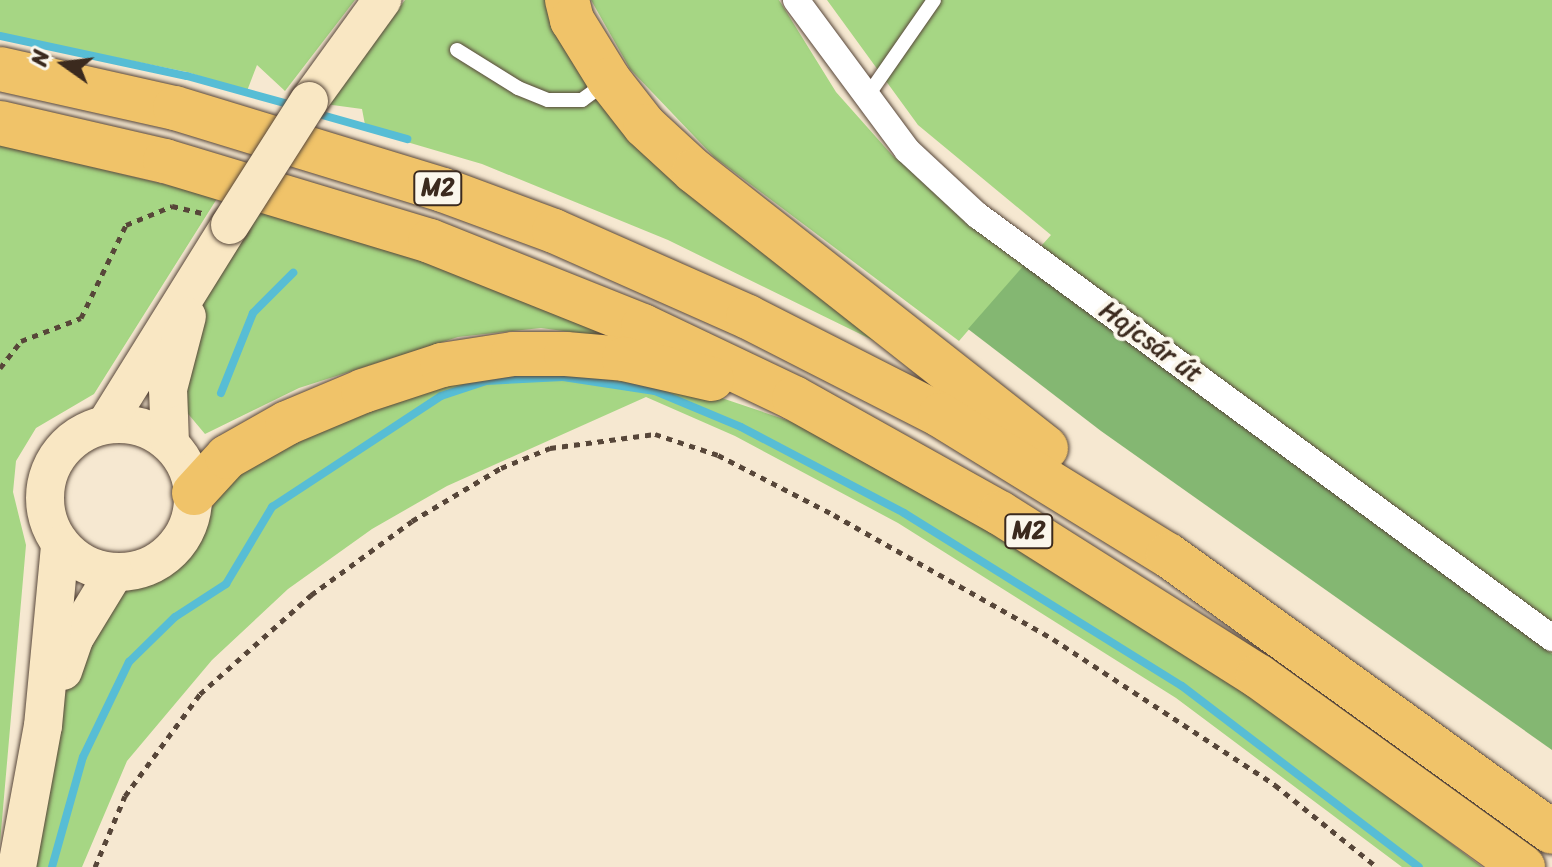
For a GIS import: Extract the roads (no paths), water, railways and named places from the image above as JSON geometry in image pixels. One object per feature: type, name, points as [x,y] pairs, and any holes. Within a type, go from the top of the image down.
[{"type":"highway","points":[[567,0],[572,20],[609,80],[645,126],[694,171],[1054,454],[1168,555]]},
{"type":"highway","name":"M2","points":[[0,69],[175,108],[311,147],[554,231],[854,369],[1018,461],[1168,555],[1552,832]]},
{"type":"highway","name":"M2","points":[[0,123],[165,161],[430,241],[643,326],[794,398],[1000,513],[1258,676],[1523,867]]},
{"type":"highway","points":[[194,493],[227,457],[287,423],[363,391],[480,358],[566,354],[624,359],[794,398]]},
{"type":"street","name":"Hajcsár út","points":[[796,0],[907,150],[977,215],[1552,638]]},
{"type":"street","points":[[170,443],[168,389],[195,288],[222,221],[380,7]]},
{"type":"street","points":[[106,424],[195,288]]},
{"type":"street","points":[[17,867],[43,726],[60,545],[45,509],[49,471],[71,440],[106,424],[130,423],[170,443],[182,458],[194,493],[180,542],[162,559],[139,570],[114,573],[94,569],[60,545]]},
{"type":"street","points":[[43,726],[75,637],[114,573]]},
{"type":"lane","points":[[866,98],[934,0]]},
{"type":"lane","points":[[457,50],[518,88],[548,100],[582,100],[609,80]]},
{"type":"waterway","points":[[0,36],[187,76],[295,106]]},
{"type":"waterway","points":[[315,113],[407,139]]},
{"type":"waterway","points":[[221,393],[253,313],[293,273]]},
{"type":"waterway","points":[[52,867],[83,757],[129,662],[175,617],[226,584],[272,507],[441,396],[486,381],[563,377],[655,391],[741,427],[904,513],[1182,686],[1419,867]]}]
